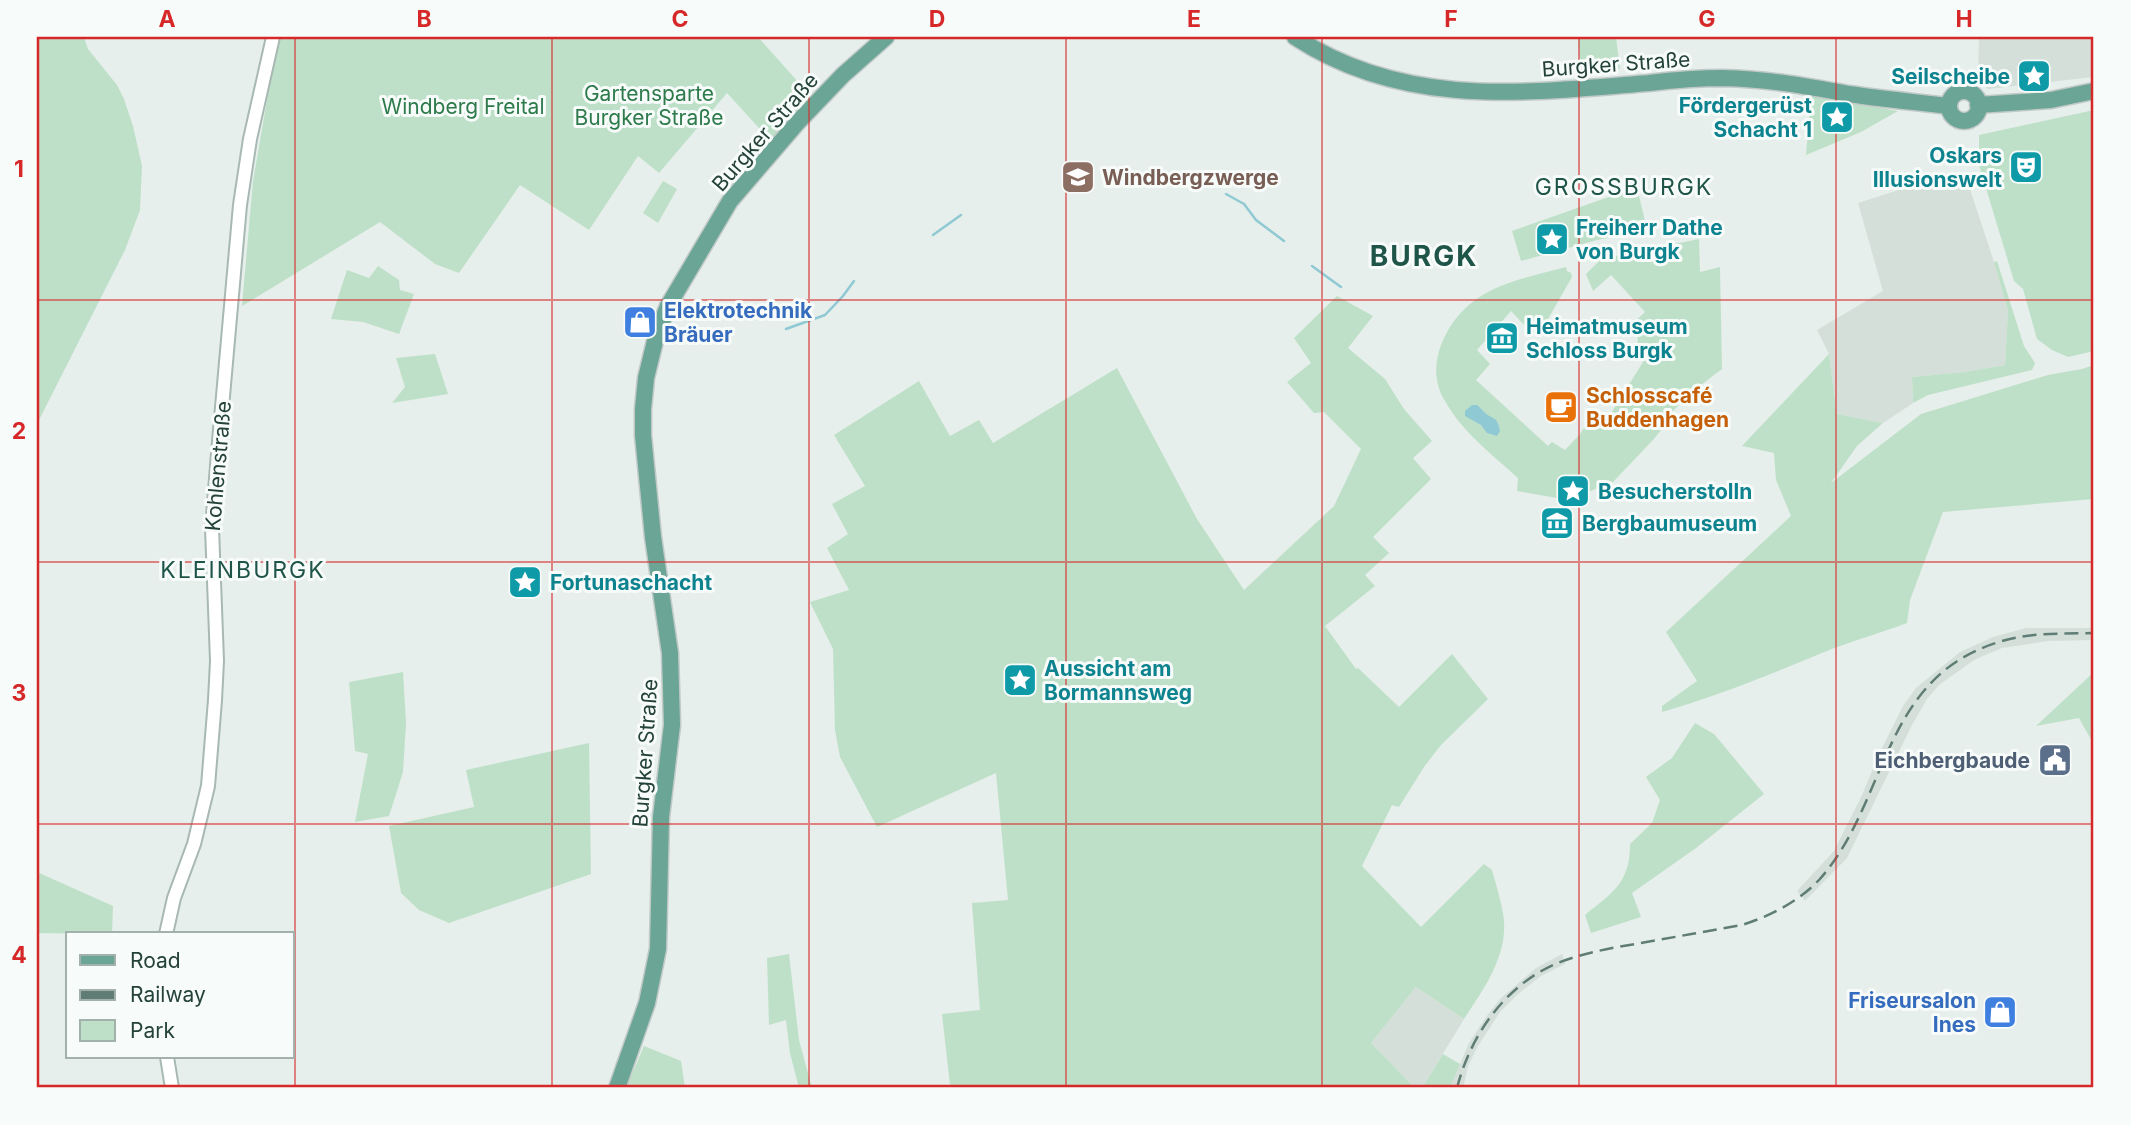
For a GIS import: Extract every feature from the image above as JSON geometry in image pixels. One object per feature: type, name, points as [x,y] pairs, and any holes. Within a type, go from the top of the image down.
[{"type":"main road","name":"Burgker Straße","points":[[617,1088],[647,1003],[658,948],[661,817],[672,725],[670,653],[652,525],[643,435],[646,378],[656,337],[668,306],[730,201],[797,123],[886,37]]},
{"type":"main road","name":"Burgker Straße","points":[[1295,37],[1332,58],[1381,76],[1459,91],[1507,93],[1671,80],[1762,79],[1949,106],[1956,118],[1965,121],[1976,114],[1978,105],[2051,100],[2094,91]]},
{"type":"street","name":"Kohlenstraße","points":[[166,932],[174,898],[197,833],[208,786],[214,733],[216,670],[212,528],[217,470],[240,205],[250,139],[273,37]]},
{"type":"street","points":[[167,1058],[172,1088]]},
{"type":"shaded area","points":[[1979,37],[2094,37],[2094,77],[1988,89],[1978,80]]},
{"type":"shaded area","points":[[1952,173],[1969,186],[2008,311],[2005,365],[1912,377],[1913,403],[1883,423],[1837,414],[1829,354],[1817,330],[1883,291],[1858,203]]},
{"type":"shaded area","points":[[2026,628],[2094,628],[2094,640],[2048,641],[2002,648],[1974,660],[1939,685],[1927,699],[1912,725],[1847,858],[1805,901],[1797,891],[1834,851],[1903,706],[1916,688],[1960,652],[1993,637]]},
{"type":"shaded area","points":[[1562,954],[1565,964],[1541,976],[1500,1012],[1468,1066],[1463,1088],[1450,1088],[1469,1043],[1500,999],[1536,968]]},
{"type":"shaded area","points":[[1416,987],[1464,1019],[1422,1088],[1415,1088],[1371,1043]]},
{"type":"green space","points":[[37,37],[84,37],[88,49],[117,85],[124,99],[142,166],[140,210],[125,250],[37,424]]},
{"type":"green space","points":[[278,37],[758,37],[808,93],[801,100],[803,103],[770,140],[727,93],[659,173],[638,156],[589,230],[520,185],[459,273],[435,264],[380,222],[242,306],[253,181]]},
{"type":"green space","points":[[1578,37],[1616,37],[1620,69],[1581,71]]},
{"type":"green space","points":[[1811,95],[1898,111],[1861,132],[1806,155]]},
{"type":"green space","points":[[2094,110],[2094,351],[2068,357],[2037,339],[2023,289],[2014,281],[1979,165],[1979,135]]},
{"type":"green space","points":[[663,181],[677,189],[658,223],[643,213]]},
{"type":"green space","points":[[1637,187],[1647,230],[1597,240],[1521,261],[1512,231]]},
{"type":"green space","points":[[1699,239],[1700,272],[1720,267],[1722,369],[1686,396],[1653,440],[1613,482],[1568,500],[1517,491],[1518,478],[1469,433],[1441,394],[1436,373],[1437,359],[1451,326],[1463,311],[1492,290],[1566,267],[1572,277],[1539,335],[1528,329],[1511,311],[1477,350],[1490,364],[1476,380],[1548,446],[1552,442],[1565,450],[1592,416],[1605,423],[1648,354],[1637,346],[1638,338],[1627,329],[1645,312],[1611,275],[1593,291],[1586,274],[1601,259]]},
{"type":"green space","points":[[1997,261],[2024,346],[2035,363],[2032,370],[1928,395],[1913,403],[1912,377],[2005,365],[2008,311],[1994,262]]},
{"type":"green space","points":[[378,266],[399,280],[400,290],[414,294],[399,334],[363,322],[331,319],[347,270],[369,278]]},
{"type":"green space","points":[[1337,296],[1373,316],[1348,348],[1385,379],[1404,409],[1432,441],[1413,458],[1431,479],[1373,537],[1389,553],[1365,575],[1375,586],[1325,626],[1356,669],[1399,707],[1452,654],[1488,699],[1441,745],[1399,807],[1392,805],[1362,866],[1421,927],[1484,864],[1492,870],[1502,907],[1504,928],[1503,942],[1494,969],[1464,1019],[1416,987],[1371,1043],[1415,1088],[934,1088],[950,1085],[942,1014],[980,1010],[972,903],[1008,900],[996,773],[877,827],[840,757],[835,730],[833,649],[810,602],[849,590],[827,548],[848,534],[832,504],[865,486],[834,435],[919,381],[950,436],[979,420],[993,443],[1117,368],[1197,519],[1244,590],[1334,506],[1361,449],[1324,412],[1314,413],[1287,382],[1311,363],[1294,338]]},
{"type":"green space","points":[[435,354],[448,394],[392,403],[405,387],[396,358]]},
{"type":"green space","points":[[1829,354],[1837,414],[1883,423],[1857,446],[1831,483],[1921,414],[2048,375],[2094,365],[2094,499],[1943,512],[1910,600],[1907,623],[1834,648],[1718,694],[1662,712],[1662,706],[1697,681],[1666,632],[1791,516],[1776,480],[1774,453],[1742,446]]},
{"type":"green space","points":[[403,672],[406,723],[403,772],[389,816],[355,822],[368,754],[355,751],[349,682]]},
{"type":"green space","points":[[2094,672],[2094,745],[2079,718],[2036,726]]},
{"type":"green space","points":[[1695,723],[1714,734],[1764,794],[1696,848],[1632,893],[1641,917],[1591,933],[1585,915],[1618,886],[1627,868],[1630,844],[1652,823],[1660,800],[1646,777],[1672,758]]},
{"type":"green space","points":[[589,743],[591,874],[449,923],[419,910],[401,893],[389,826],[474,807],[466,770]]},
{"type":"green space","points":[[37,872],[113,906],[112,932],[37,933]]},
{"type":"green space","points":[[789,954],[799,1040],[812,1088],[799,1088],[790,1053],[786,1020],[769,1025],[767,958]]},
{"type":"green space","points":[[644,1046],[681,1061],[685,1088],[626,1088]]},
{"type":"green space","points":[[1443,1054],[1460,1064],[1450,1088],[1422,1088]]},
{"type":"water","points":[[1472,405],[1477,405],[1496,421],[1500,431],[1497,436],[1487,433],[1481,425],[1465,416],[1465,411]]},
{"type":"waterway","points":[[1226,194],[1244,204],[1256,220],[1284,241]]},
{"type":"waterway","points":[[933,235],[961,215]]},
{"type":"waterway","points":[[1312,266],[1341,287]]},
{"type":"waterway","points":[[786,329],[825,315],[854,281]]},
{"type":"railway","points":[[1457,1088],[1470,1050],[1491,1016],[1519,987],[1535,975],[1553,965],[1596,951],[1742,925],[1783,907],[1811,888],[1842,849],[1908,713],[1931,683],[1960,659],[2011,639],[2046,634],[2094,633]]},
{"type":"place","name":"Seilscheibe","points":[[2034,76]]},
{"type":"place","name":"Fördergerüst Schacht 1","points":[[1837,117]]},
{"type":"place","name":"Oskars Illusionswelt","points":[[2026,167]]},
{"type":"place","name":"Windbergzwerge","points":[[1078,177]]},
{"type":"place","name":"Freiherr Dathe von Burgk","points":[[1552,239]]},
{"type":"place","name":"Elektrotechnik Bräuer","points":[[640,322]]},
{"type":"place","name":"Heimatmuseum Schloss Burgk","points":[[1502,338]]},
{"type":"place","name":"Schlosscafé Buddenhagen","points":[[1561,407]]},
{"type":"place","name":"Besucherstolln","points":[[1573,491]]},
{"type":"place","name":"Bergbaumuseum","points":[[1557,523]]},
{"type":"place","name":"Fortunaschacht","points":[[525,582]]},
{"type":"place","name":"Aussicht am Bormannsweg","points":[[1020,680]]},
{"type":"place","name":"Eichbergbaude","points":[[2055,760]]},
{"type":"place","name":"Friseursalon Ines","points":[[2000,1012]]},
{"type":"district","name":"GROSSBURGK","points":[[1624,187]]},
{"type":"district","name":"BURGK","points":[[1424,256]]},
{"type":"district","name":"KLEINBURGK","points":[[243,570]]},
{"type":"park label","name":"Gartensparte Burgker Straße","points":[[649,105]]},
{"type":"park label","name":"Windberg Freital","points":[[463,106]]}]
